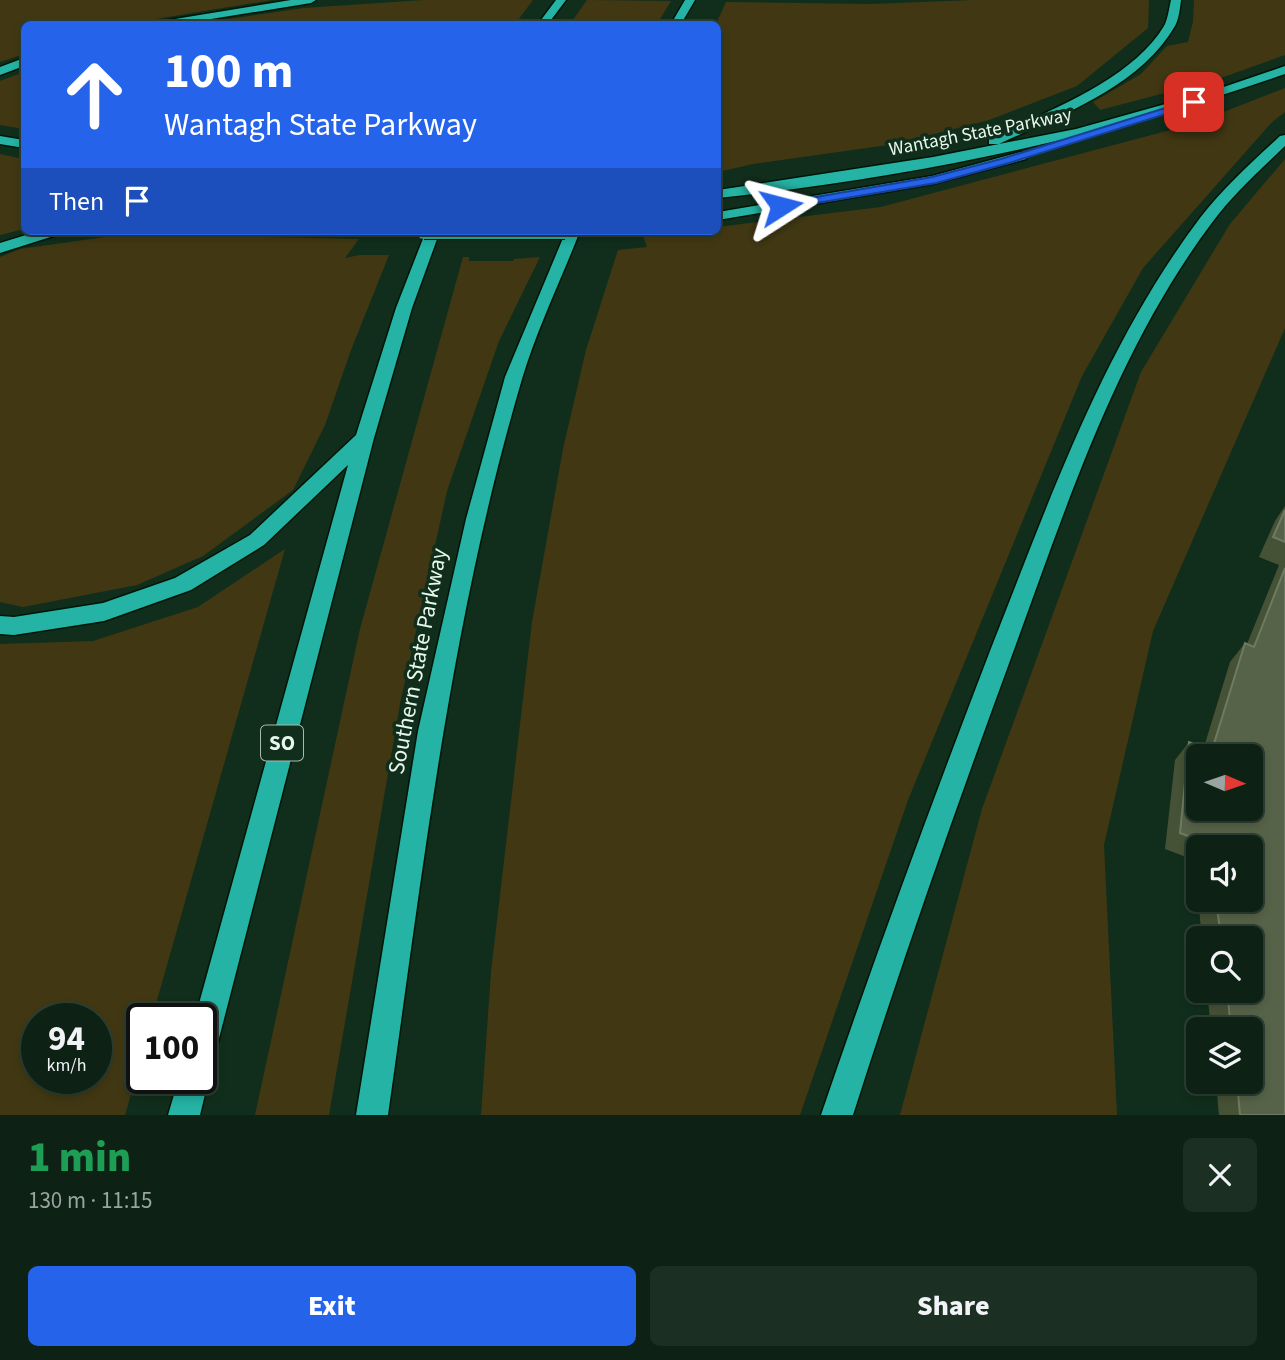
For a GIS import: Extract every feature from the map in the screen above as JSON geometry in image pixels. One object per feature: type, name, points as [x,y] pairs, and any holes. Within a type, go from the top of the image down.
[{"type":"highway","points":[[182,21],[311,0]]},
{"type":"highway","points":[[545,21],[561,0]]},
{"type":"highway","points":[[678,21],[690,0]]},
{"type":"highway","points":[[967,154],[1082,99],[1132,68],[1156,46],[1171,26],[1177,5]]},
{"type":"highway","name":"Wantagh State Parkway","points":[[721,194],[860,174],[1114,125],[1194,102],[1285,70]]},
{"type":"highway","points":[[721,215],[933,180],[1005,161],[1114,125]]},
{"type":"highway","points":[[837,1115],[965,747],[1074,459],[1123,351],[1206,221],[1249,173],[1285,139]]},
{"type":"highway","points":[[0,140],[21,144]]},
{"type":"highway","points":[[0,248],[42,235]]},
{"type":"highway","name":"SO","points":[[214,1003],[365,438],[404,308],[431,235]]},
{"type":"highway","name":"Southern State Parkway","points":[[372,1115],[430,731],[476,519],[514,377],[571,235]]},
{"type":"highway","points":[[0,625],[14,626],[104,612],[183,584],[257,540],[365,438]]},
{"type":"highway","points":[[184,1115],[190,1094]]},
{"type":"shaded area","points":[[0,0],[272,0],[143,21],[21,21],[21,55],[0,62]]},
{"type":"shaded area","points":[[424,0],[533,0],[517,21],[215,21],[304,8]]},
{"type":"shaded area","points":[[587,0],[671,1],[659,21],[572,21]]},
{"type":"shaded area","points":[[973,0],[1149,0],[1148,28],[1077,86],[989,120],[895,144],[753,164],[721,171],[721,21],[717,21],[726,2],[870,4]]},
{"type":"shaded area","points":[[1194,0],[1285,0],[1285,55],[1218,79],[1100,110],[1093,102],[1141,74],[1167,46],[1188,42],[1193,22]]},
{"type":"shaded area","points":[[21,73],[21,128],[0,125],[0,81]]},
{"type":"shaded area","points":[[1285,88],[1285,112],[1272,122],[1143,268],[1082,376],[908,800],[800,1115],[481,1115],[491,972],[532,622],[563,449],[586,350],[618,250],[647,247],[643,236],[721,235],[721,227],[881,207],[1193,124]]},
{"type":"shaded area","points":[[0,154],[21,158],[21,230],[0,235]]},
{"type":"shaded area","points":[[1285,159],[1285,328],[1153,631],[1104,845],[1117,1115],[900,1115],[982,809],[1141,372],[1230,224]]},
{"type":"shaded area","points":[[119,235],[173,235],[359,239],[345,258],[389,255],[325,425],[293,490],[203,556],[137,585],[23,607],[0,602],[0,257],[20,249]]},
{"type":"shaded area","points":[[463,257],[469,257],[469,261],[513,261],[540,257],[499,341],[447,491],[400,704],[329,1115],[255,1115],[360,629]]},
{"type":"shaded area","points":[[285,549],[156,1003],[126,1003],[126,1094],[131,1094],[125,1115],[0,1115],[0,644],[93,641],[198,607]]},
{"type":"building","points":[[1285,510],[1285,542],[1273,537]]},
{"type":"building","points":[[1285,568],[1285,1115],[1240,1115],[1238,1094],[1263,1094],[1263,1017],[1230,1017],[1228,1003],[1263,1003],[1263,926],[1219,926],[1218,912],[1263,912],[1263,835],[1180,833],[1186,772],[1186,821],[1264,821],[1264,744],[1214,744],[1245,643],[1254,647]]},
{"type":"route","points":[[781,206],[933,180],[1005,161],[1126,121],[1194,102]]}]
